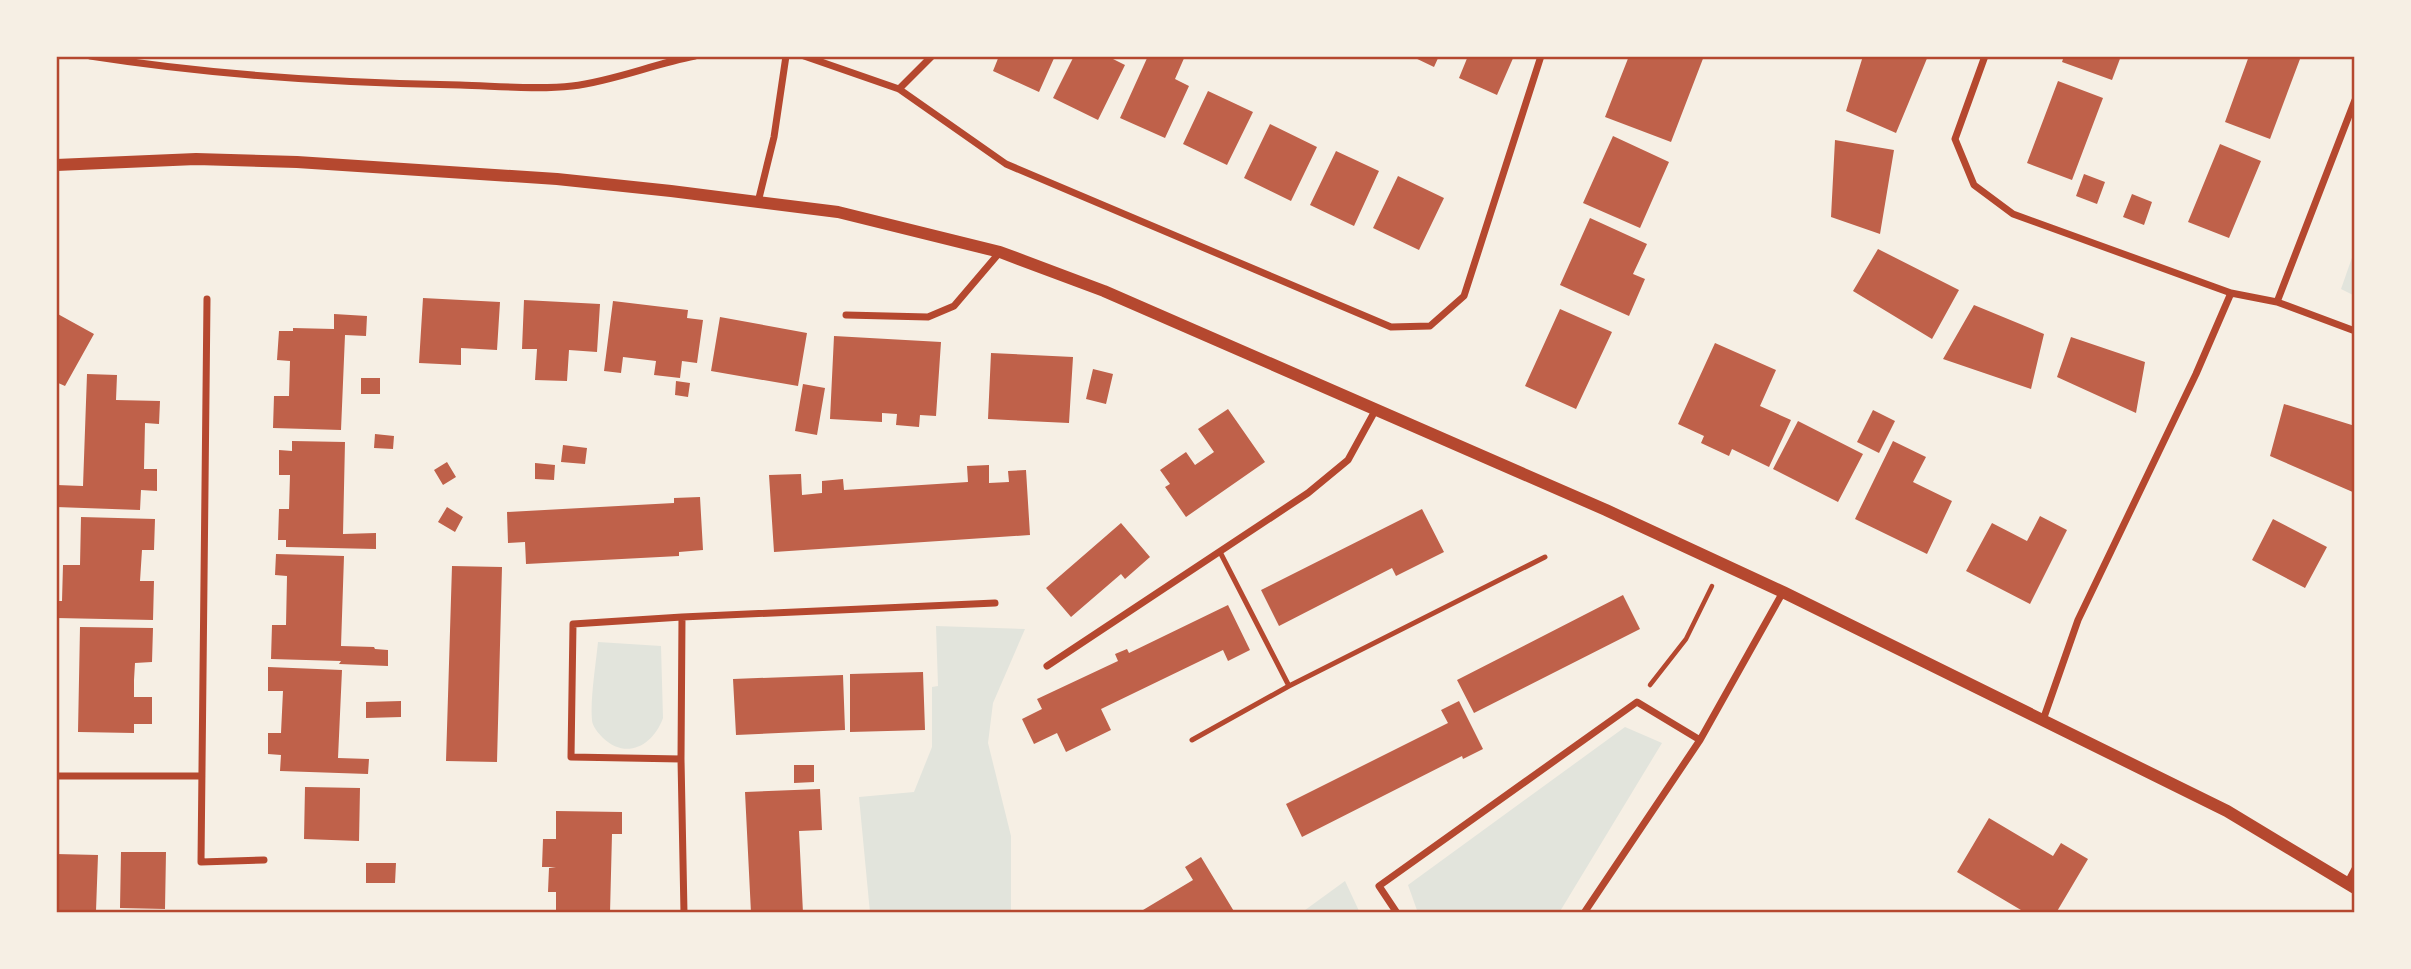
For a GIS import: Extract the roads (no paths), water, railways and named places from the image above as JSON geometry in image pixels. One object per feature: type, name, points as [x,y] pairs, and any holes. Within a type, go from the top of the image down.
[{"type":"street","points":[[90,56],[136,63],[368,84],[569,87],[615,79],[666,61],[695,56]]},
{"type":"street","points":[[758,202],[774,137],[786,56]]},
{"type":"street","points":[[804,56],[899,89],[1006,164],[1391,327],[1430,326],[1464,296],[1541,56]]},
{"type":"street","points":[[899,89],[932,56]]},
{"type":"street","points":[[1985,56],[1955,139],[1974,185],[2012,214],[2231,293],[2277,302],[2355,331]]},
{"type":"street","points":[[2277,302],[2355,100]]},
{"type":"street","points":[[56,165],[195,159],[298,162],[557,179],[838,212],[1000,252],[1104,290],[1606,510],[1783,592],[2227,811],[2351,885],[2355,869]]},
{"type":"street","points":[[846,315],[928,317],[937,314],[954,306],[1000,252]]},
{"type":"street","points":[[2043,720],[2078,620],[2196,374],[2231,293]]},
{"type":"street","points":[[207,299],[201,862],[264,860]]},
{"type":"street","points":[[1046,666],[1308,493],[1348,460],[1376,409]]},
{"type":"street","points":[[1584,913],[1700,740],[1783,592]]},
{"type":"street","points":[[681,759],[571,758],[573,624],[995,603]]},
{"type":"street","points":[[682,617],[684,913]]},
{"type":"street","points":[[1397,913],[1379,886],[1637,702],[1700,740]]},
{"type":"street","points":[[56,776],[202,776]]},
{"type":"lane","points":[[1220,552],[1289,686]]},
{"type":"lane","points":[[1192,740],[1289,686],[1545,557]]}]
